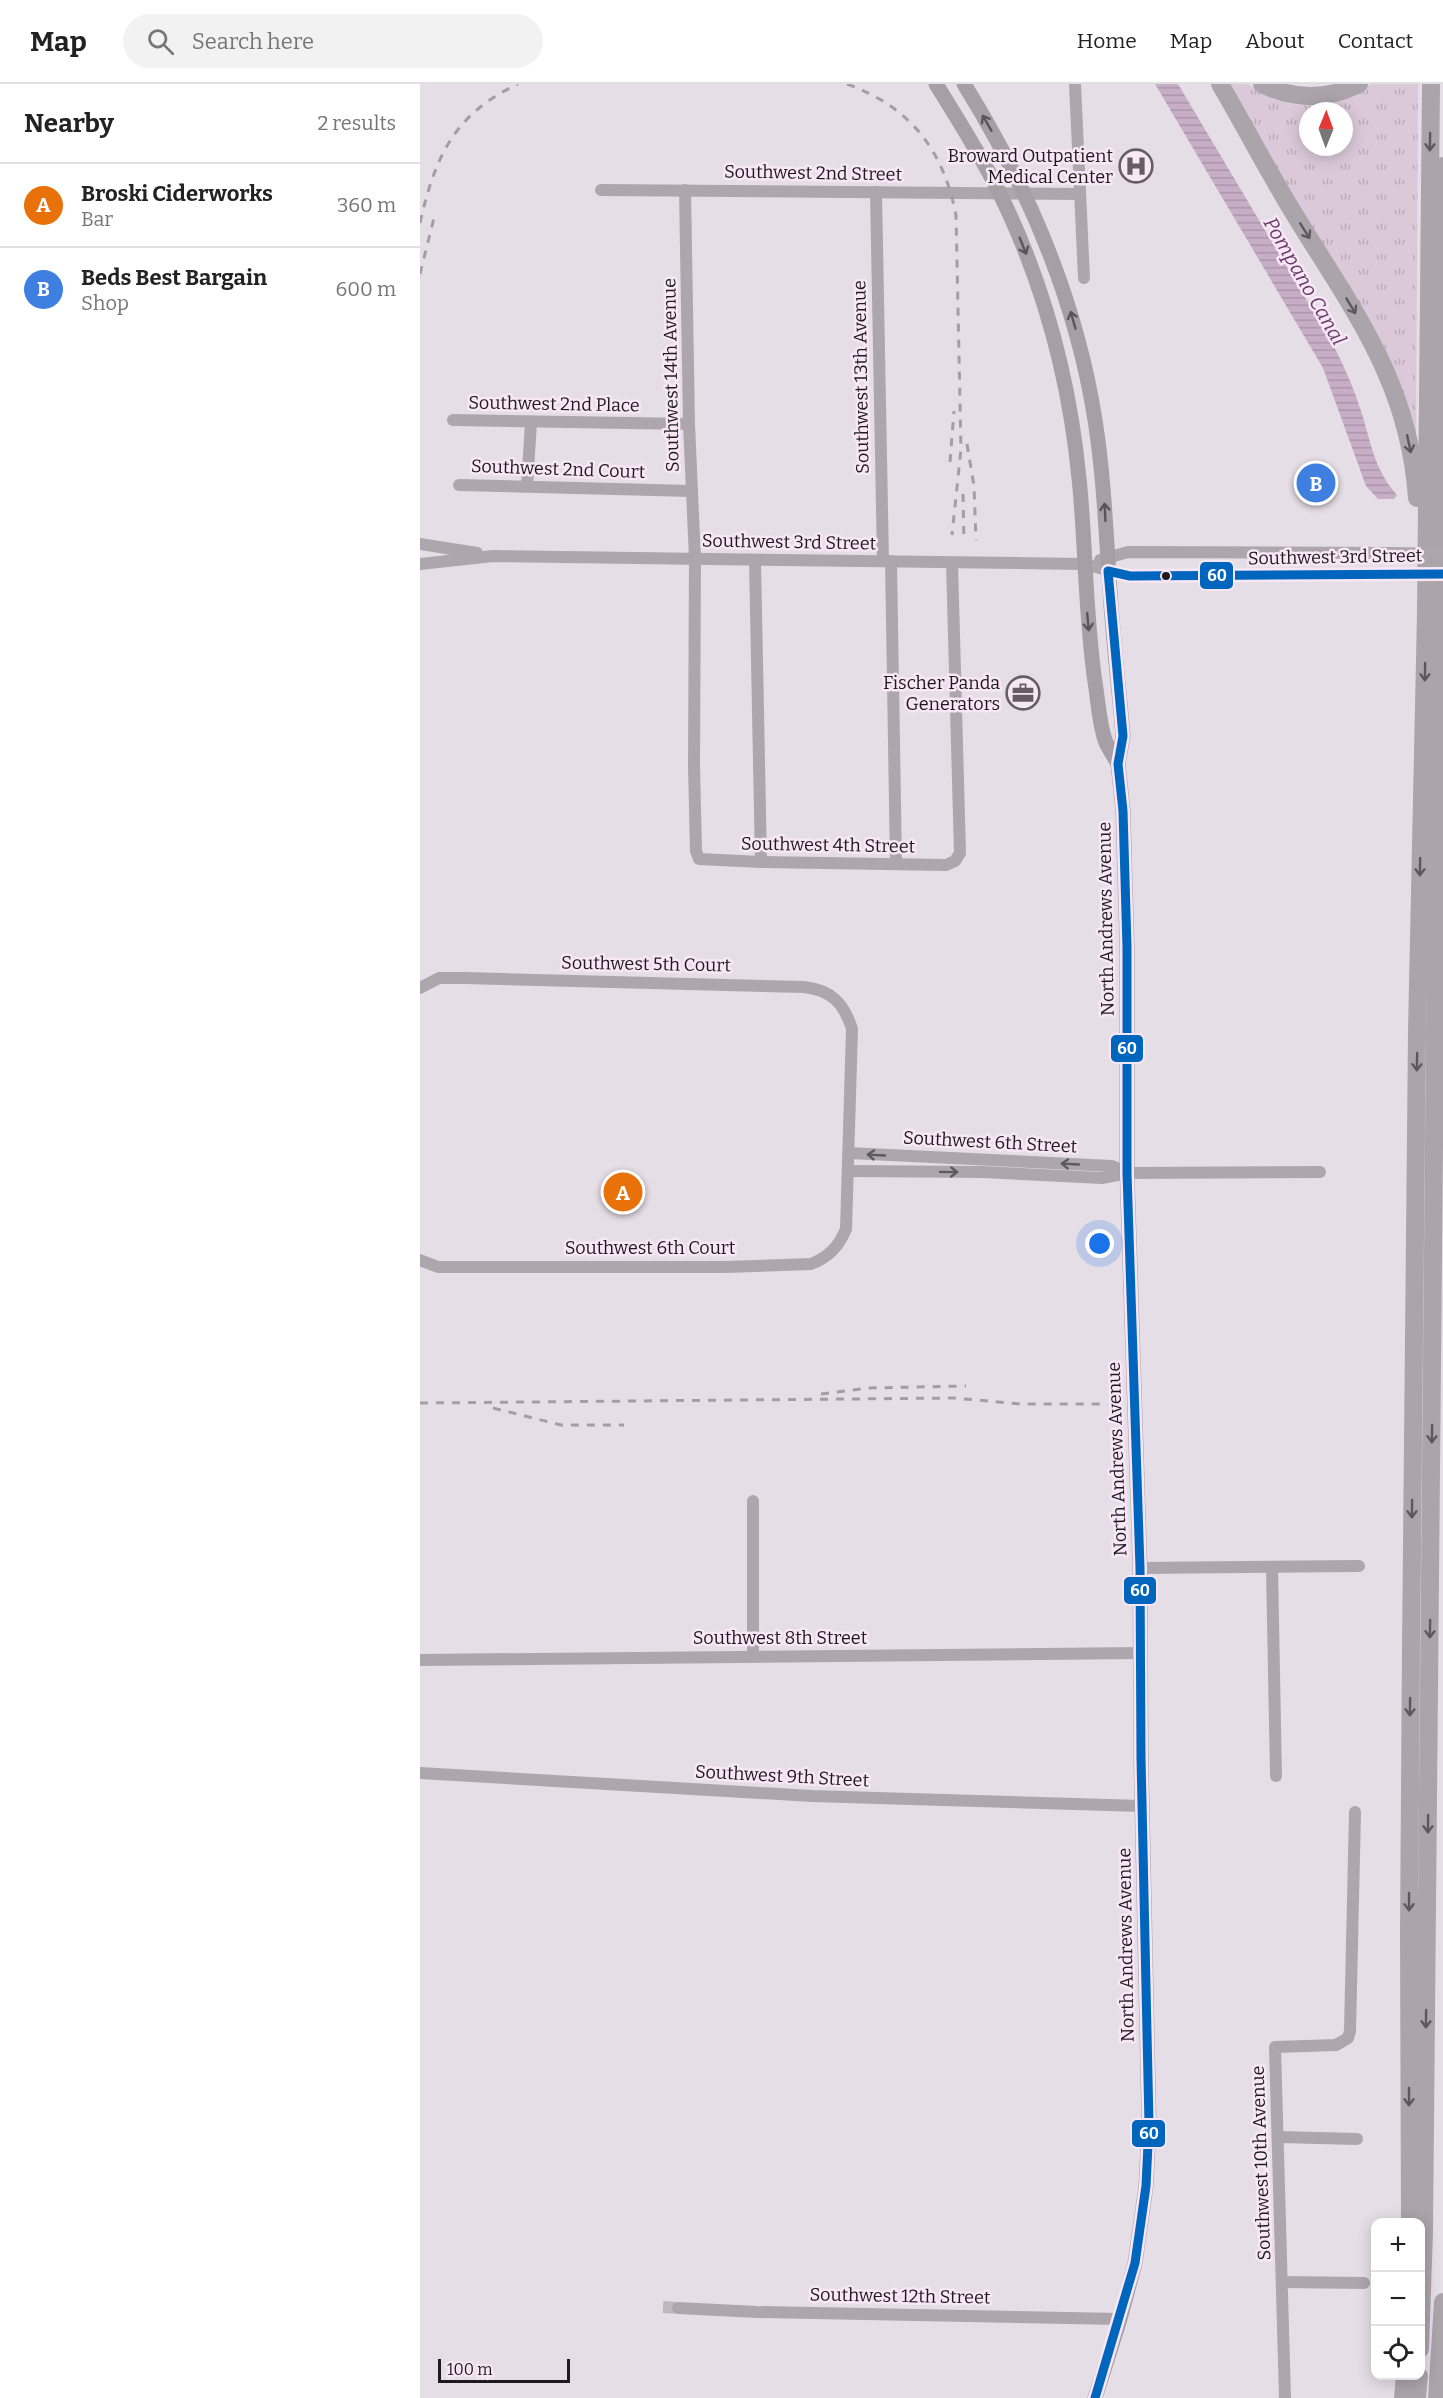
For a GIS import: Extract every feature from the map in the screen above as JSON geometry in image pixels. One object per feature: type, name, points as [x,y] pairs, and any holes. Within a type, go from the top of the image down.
[{"type":"highway","points":[[1210,84],[1259,164],[1290,206]]},
{"type":"highway","points":[[1220,84],[1290,206],[1368,334],[1394,388],[1415,475],[1426,614]]},
{"type":"highway","points":[[1262,84],[1283,93],[1307,97],[1336,93],[1359,84]]},
{"type":"highway","points":[[1410,2218],[1409,1875],[1414,1325],[1426,614],[1431,84]]},
{"type":"highway","points":[[1421,2326],[1424,2232],[1435,1187],[1443,166]]},
{"type":"highway","points":[[1414,1325],[1435,1187]]},
{"type":"highway","points":[[1437,2398],[1443,2302]]},
{"type":"highway","points":[[1403,2398],[1405,2380]]},
{"type":"highway","points":[[1417,2398],[1419,2380]]},
{"type":"main road","name":"North Andrews Avenue","points":[[936,84],[963,126],[999,193],[1037,284],[1063,375],[1079,479],[1089,628],[1097,692],[1105,739],[1118,764]]},
{"type":"main road","name":"North Andrews Avenue","points":[[964,84],[1025,193],[1059,276],[1085,370],[1101,460],[1123,736],[1118,764],[1125,858],[1128,1023],[1127,1173],[1140,1568],[1148,2112],[1147,2165],[1135,2263],[1095,2398]]},
{"type":"street","points":[[1075,84],[1084,278]]},
{"type":"street","name":"Southwest 14th Avenue","points":[[685,189],[689,424],[695,559]]},
{"type":"street","name":"Southwest 2nd Street","points":[[601,190],[1025,193]]},
{"type":"street","name":"Southwest 13th Avenue","points":[[876,192],[896,864]]},
{"type":"street","points":[[1025,193],[1079,194]]},
{"type":"street","name":"Southwest 2nd Place","points":[[453,420],[689,424]]},
{"type":"street","points":[[527,486],[531,422]]},
{"type":"street","name":"Southwest 2nd Court","points":[[459,485],[692,491]]},
{"type":"street","points":[[420,544],[492,556]]},
{"type":"street","name":"Southwest 3rd Street","points":[[1108,564],[1128,552],[1443,554]]},
{"type":"street","points":[[420,564],[492,556]]},
{"type":"street","name":"Southwest 3rd Street","points":[[492,556],[1108,564],[1131,576],[1443,574]]},
{"type":"street","name":"Southwest 4th Street","points":[[695,559],[694,766],[696,851],[699,859],[946,865],[955,861],[960,853],[952,563]]},
{"type":"street","points":[[755,560],[761,862]]},
{"type":"street","name":"Southwest 5th Court","points":[[420,988],[440,978],[818,988],[839,1001],[848,1014],[852,1029],[849,1153]]},
{"type":"street","points":[[849,1153],[849,1171]]},
{"type":"street","name":"Southwest 6th Street","points":[[849,1153],[1112,1166],[1127,1173]]},
{"type":"street","name":"Southwest 6th Street","points":[[849,1171],[984,1172],[1102,1178],[1127,1173],[1320,1172]]},
{"type":"street","name":"Southwest 6th Court","points":[[420,1260],[438,1267],[725,1267],[811,1264],[822,1260],[832,1252],[841,1241],[846,1229],[849,1171]]},
{"type":"street","points":[[753,1501],[753,1656]]},
{"type":"street","points":[[1140,1568],[1359,1566]]},
{"type":"street","points":[[1272,1568],[1276,1776]]},
{"type":"street","name":"Southwest 8th Street","points":[[420,1660],[1140,1653]]},
{"type":"street","name":"Southwest 9th Street","points":[[420,1773],[812,1796],[1142,1806]]},
{"type":"street","name":"Southwest 10th Avenue","points":[[1285,2398],[1275,2047],[1336,2044],[1348,2038],[1355,1812]]},
{"type":"street","points":[[1279,2137],[1357,2139]]},
{"type":"street","points":[[1282,2282],[1364,2283]]},
{"type":"street","name":"Southwest 12th Street","points":[[678,2308],[757,2312],[1120,2319]]},
{"type":"street","points":[[1285,2398],[1295,2398]]},
{"type":"green space","points":[[1227,84],[1248,84],[1269,97],[1299,105],[1299,156],[1353,156],[1353,102],[1332,102],[1341,100],[1371,84],[1418,84],[1416,439]]},
{"type":"shaded area","points":[[1155,84],[1178,84],[1328,336],[1353,387],[1377,463],[1397,495],[1394,499],[1378,499],[1366,486],[1323,368]]},
{"type":"tunnel","points":[[663,2307],[678,2308]]},
{"type":"railway","points":[[420,223],[433,178],[451,140],[478,109],[518,84]]},
{"type":"railway","points":[[847,84],[889,105],[920,133],[942,170],[956,215],[961,449],[952,535]]},
{"type":"railway","points":[[420,274],[435,214]]},
{"type":"railway","points":[[950,462],[954,411]]},
{"type":"railway","points":[[967,444],[974,486],[976,540]]},
{"type":"railway","points":[[963,494],[964,542]]},
{"type":"railway","points":[[821,1394],[869,1388],[966,1386]]},
{"type":"railway","points":[[420,1403],[954,1398],[1021,1404],[1103,1404]]},
{"type":"railway","points":[[493,1408],[561,1425],[624,1425]]},
{"type":"transit line","name":"60","points":[[1095,2398],[1135,2263],[1146,2186],[1149,2124],[1141,1758],[1140,1568],[1127,1173],[1127,947],[1123,811],[1118,764],[1123,736],[1108,571],[1130,576],[1443,574]]},
{"type":"place","name":"Broward Outpatient Medical Center","points":[[1136,166]]},
{"type":"place","name":"Beds Best Bargain","points":[[1316,483]]},
{"type":"place","name":"Fischer Panda Generators","points":[[1023,693]]},
{"type":"place","name":"Broski Ciderworks","points":[[623,1192]]},
{"type":"water label","name":"Pompano Canal","points":[[1305,281]]}]
